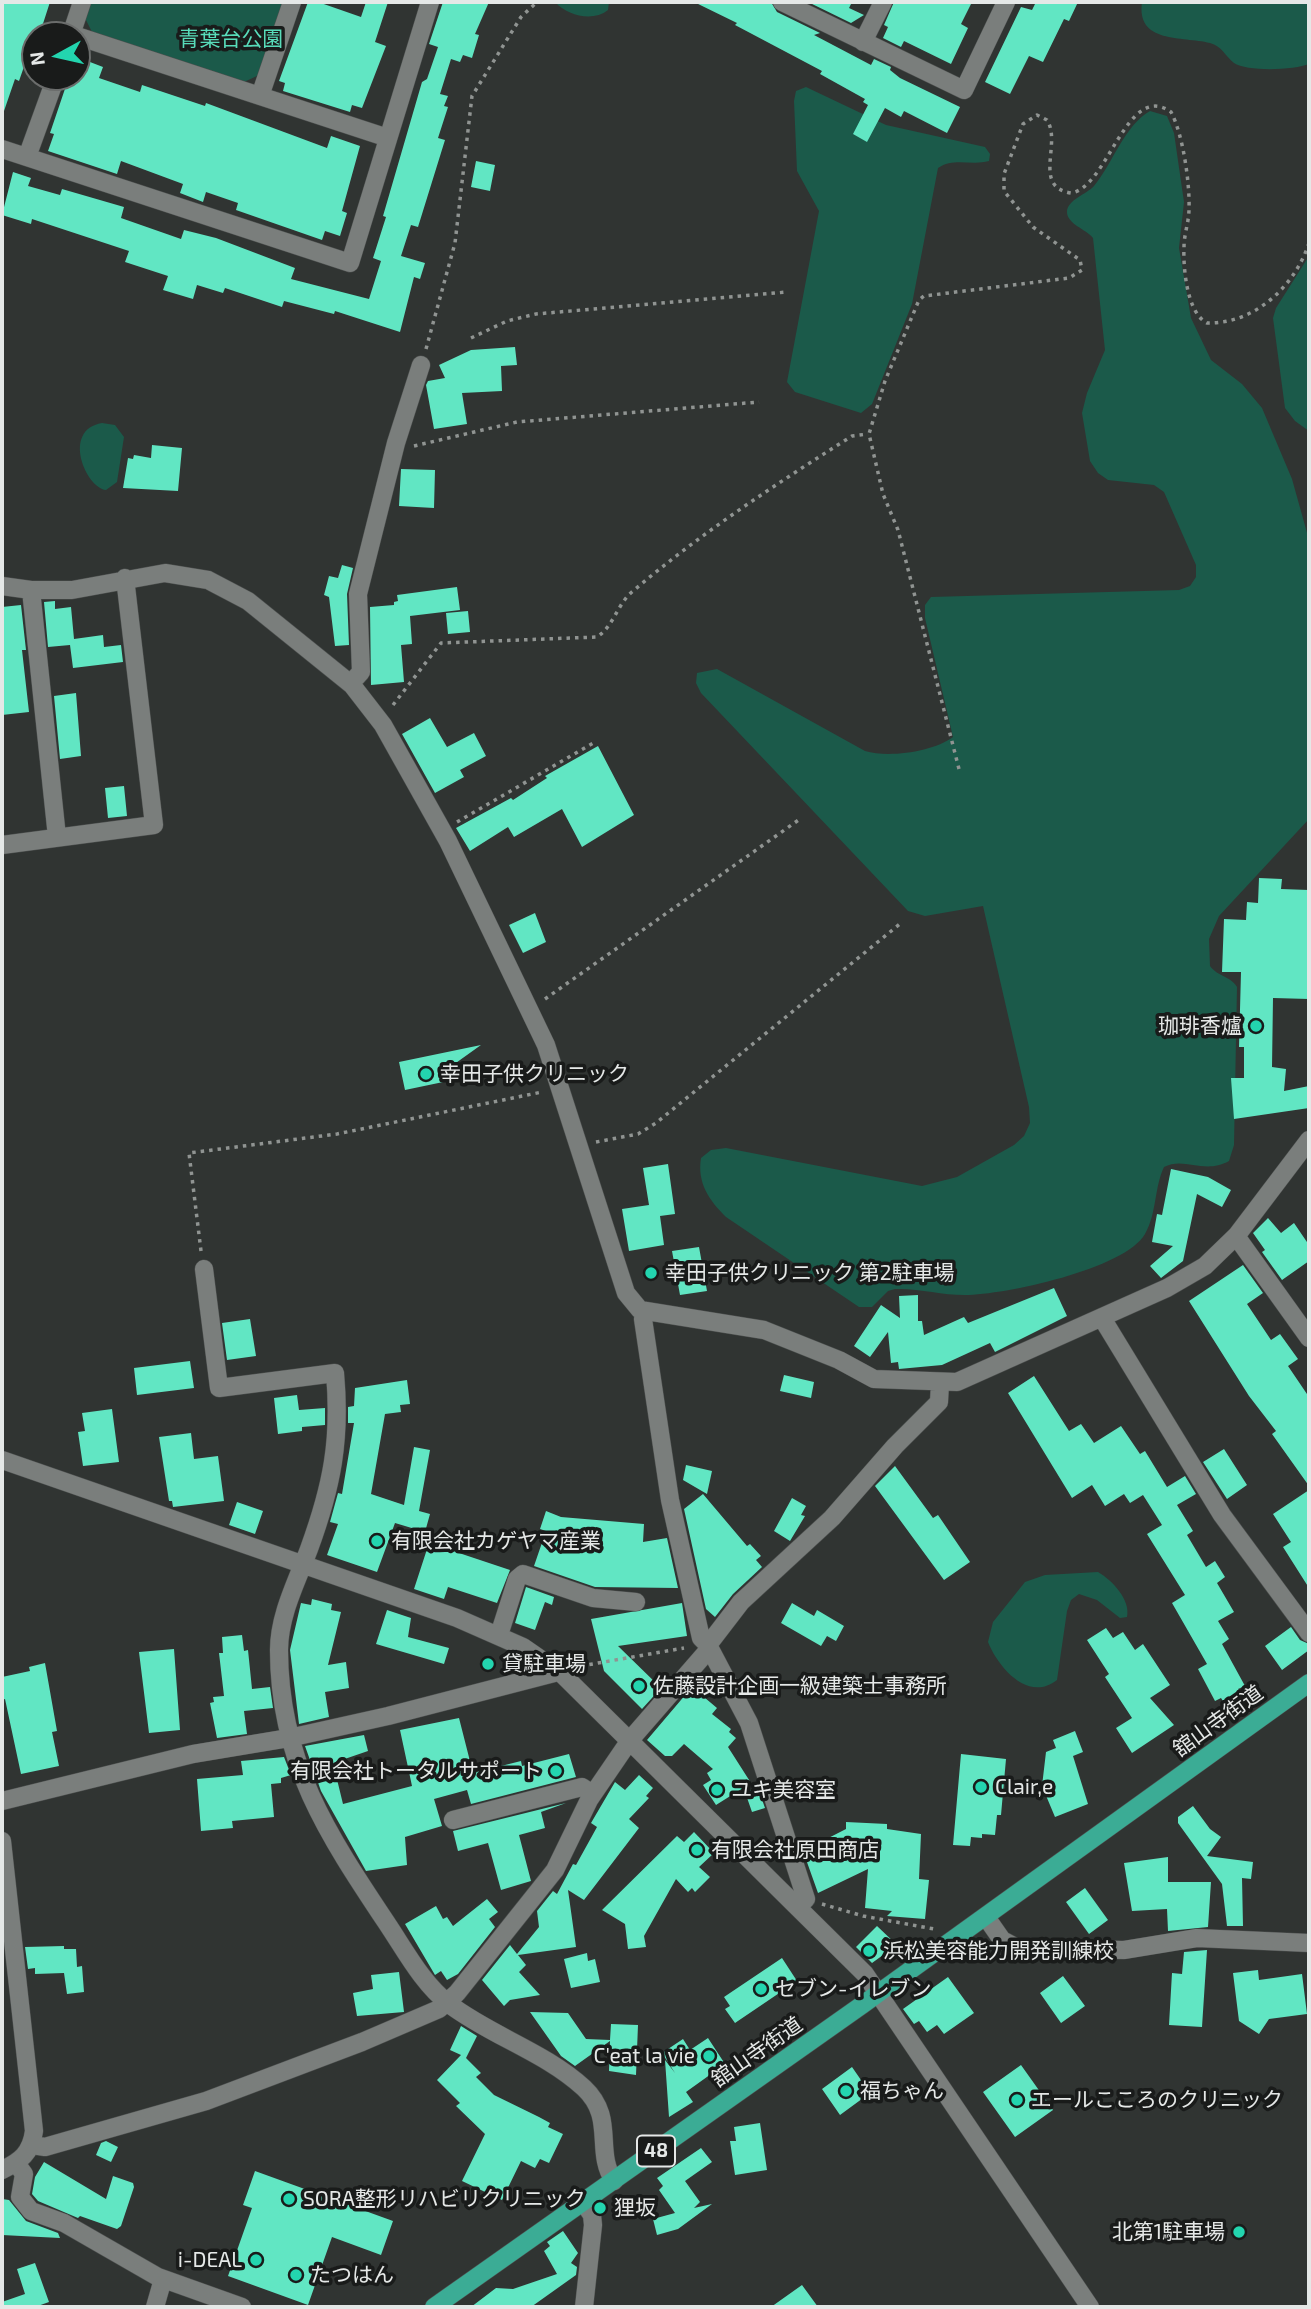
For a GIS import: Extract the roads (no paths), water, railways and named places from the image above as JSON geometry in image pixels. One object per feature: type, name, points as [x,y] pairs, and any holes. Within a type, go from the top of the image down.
[{"type":"main road","name":"舘山寺街道","points":[[434,2307],[986,1917],[1309,1683]]},
{"type":"street","points":[[77,21],[82,2]]},
{"type":"street","points":[[260,96],[292,2]]},
{"type":"street","points":[[2,149],[351,263],[430,2]]},
{"type":"street","points":[[782,2],[964,90],[1006,2]]},
{"type":"street","points":[[863,41],[883,2]]},
{"type":"street","points":[[91,41],[388,138]]},
{"type":"street","points":[[27,157],[51,91]]},
{"type":"street","points":[[351,683],[361,672],[358,594],[395,448],[421,365]]},
{"type":"street","points":[[2,586],[31,590],[72,590],[125,578],[165,573],[187,575],[229,589],[351,683],[378,718],[442,831],[528,1008],[561,1088],[629,1301],[645,1312],[764,1330],[839,1360],[874,1379],[940,1383],[973,1377],[1186,1278],[1205,1265],[1236,1236],[1303,1161],[1309,1140]]},
{"type":"street","points":[[2,845],[154,825],[125,578]]},
{"type":"street","points":[[31,590],[57,837]]},
{"type":"street","points":[[1236,1236],[1309,1338]]},
{"type":"street","points":[[204,1269],[219,1388],[335,1373],[339,1421],[335,1465],[280,1635],[280,1677],[289,1738],[306,1790],[332,1842],[425,1979],[446,2002],[583,2088],[596,2102],[603,2119],[605,2166],[614,2181]]},
{"type":"street","points":[[645,1312],[643,1320],[670,1500],[701,1638],[709,1646],[749,1723],[802,1903]]},
{"type":"street","points":[[1102,1318],[1222,1515],[1309,1633]]},
{"type":"street","points":[[32,2145],[46,2147],[206,2101],[362,2042],[439,2009],[555,1870],[593,1794],[630,1740],[709,1646],[741,1602],[841,1509],[895,1446],[939,1402],[940,1383]]},
{"type":"street","points":[[2,1460],[499,1635],[558,1672],[802,1903],[865,1975],[1090,2307]]},
{"type":"street","points":[[499,1635],[517,1578],[523,1574],[579,1595],[636,1602]]},
{"type":"street","points":[[2,1801],[193,1754],[289,1738],[558,1672]]},
{"type":"street","points":[[453,1820],[582,1787],[593,1794]]},
{"type":"street","points":[[2,1841],[34,2131],[32,2145],[25,2157],[9,2166]]},
{"type":"street","points":[[986,1917],[1002,1940],[1017,1948],[1124,1950],[1197,1938],[1309,1943]]},
{"type":"street","points":[[9,2166],[24,2174],[20,2197],[31,2211],[64,2223],[163,2278],[242,2307]]},
{"type":"street","points":[[583,2202],[592,2215],[593,2225],[584,2307]]},
{"type":"street","points":[[155,2307],[163,2278]]},
{"type":"place","name":"珈琲香爐","points":[[1256,1026]]},
{"type":"place","name":"幸田子供クリニック","points":[[426,1074]]},
{"type":"place","name":"幸田子供クリニック 第2駐車場","points":[[651,1273]]},
{"type":"place","name":"有限会社カゲヤマ産業","points":[[377,1541]]},
{"type":"place","name":"貸駐車場","points":[[488,1664]]},
{"type":"place","name":"佐藤設計企画一級建築士事務所","points":[[639,1686]]},
{"type":"place","name":"有限会社トータルサポート","points":[[556,1771]]},
{"type":"place","name":"Clair,e","points":[[981,1787]]},
{"type":"place","name":"ユキ美容室","points":[[717,1790]]},
{"type":"place","name":"有限会社原田商店","points":[[697,1850]]},
{"type":"place","name":"浜松美容能力開発訓練校","points":[[869,1951]]},
{"type":"place","name":"セブン-イレブン","points":[[761,1989]]},
{"type":"place","name":"C'eat la vie","points":[[709,2056]]},
{"type":"place","name":"福ちゃん","points":[[846,2091]]},
{"type":"place","name":"エールこころのクリニック","points":[[1017,2100]]},
{"type":"place","name":"SORA整形リハビリクリニック","points":[[289,2199]]},
{"type":"place","name":"狸坂","points":[[600,2208]]},
{"type":"place","name":"北第1駐車場","points":[[1239,2232]]},
{"type":"place","name":"i-DEAL","points":[[256,2260]]},
{"type":"place","name":"たつはん","points":[[296,2275]]},
{"type":"park label","name":"青葉台公園","points":[[231,39]]}]
